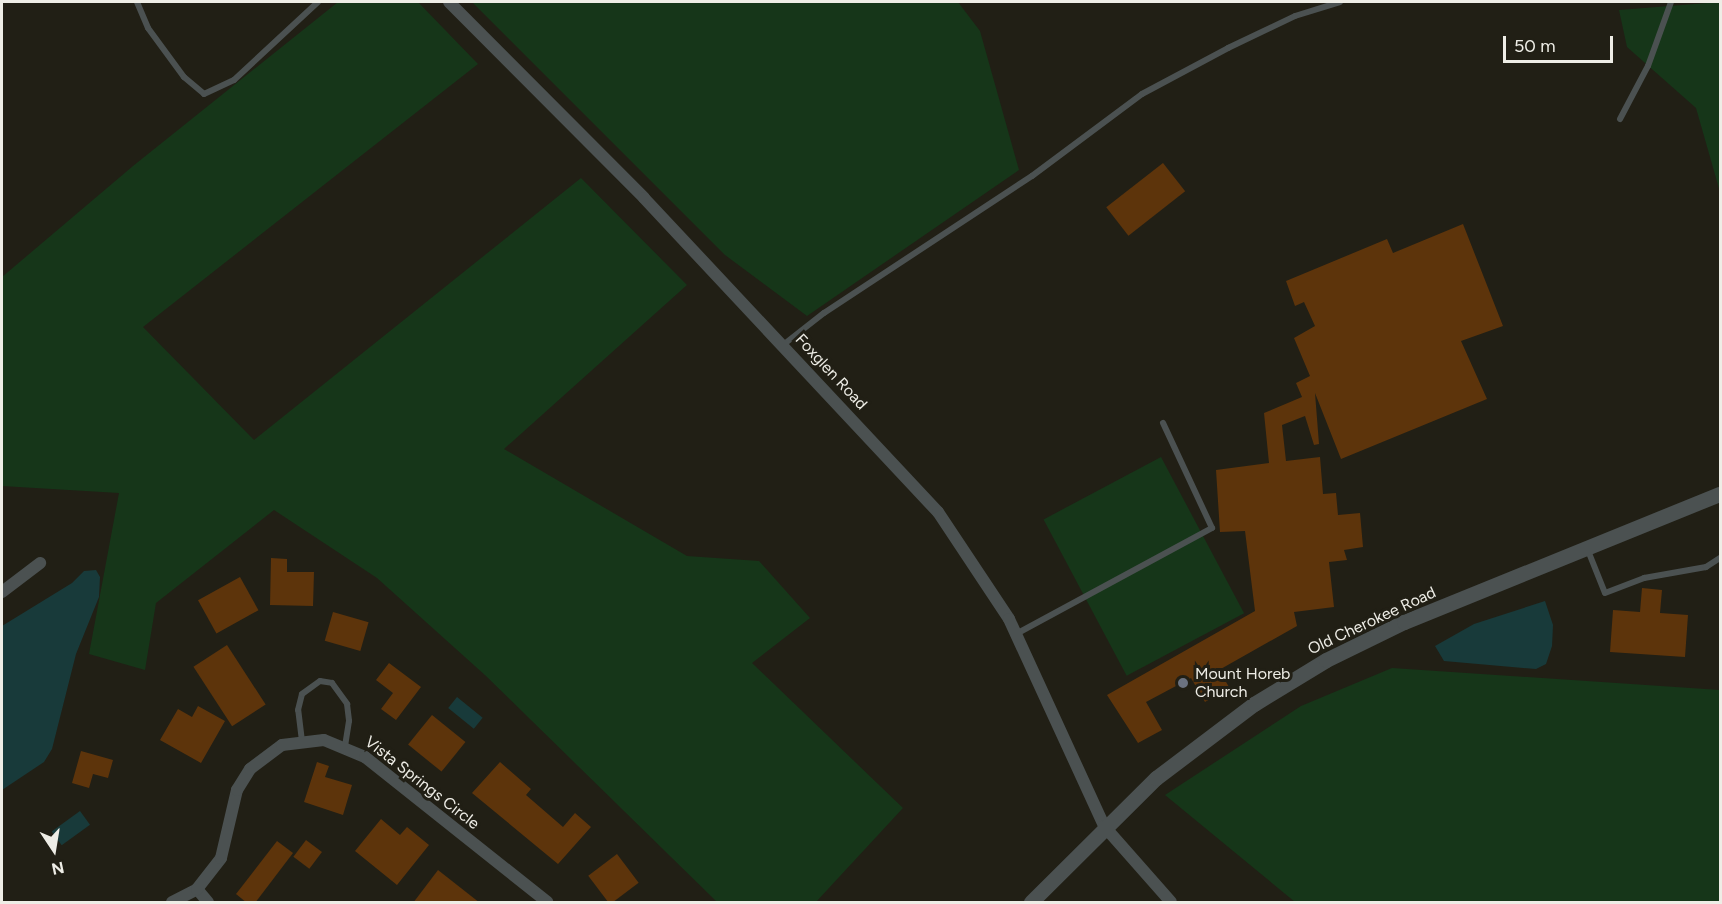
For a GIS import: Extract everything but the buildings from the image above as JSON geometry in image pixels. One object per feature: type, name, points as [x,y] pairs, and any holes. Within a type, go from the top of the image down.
[{"type":"street","name":"Foxglen Road","points":[[449,2],[783,345],[938,512],[1016,634],[1104,826],[1171,903]]},
{"type":"street","name":"Old Cherokee Road","points":[[1031,903],[1104,826],[1186,753],[1254,704],[1326,660],[1404,622],[1720,494]]},
{"type":"street","points":[[2,592],[40,563]]},
{"type":"street","name":"Vista Springs Circle","points":[[172,903],[197,889],[221,858],[237,790],[250,769],[270,751],[302,741],[324,740],[345,746],[365,758],[547,903]]},
{"type":"street","points":[[197,889],[208,903]]},
{"type":"lane","points":[[137,2],[148,28],[184,77],[204,94],[234,80],[318,2]]},
{"type":"lane","points":[[783,345],[824,313],[1032,177],[1142,94],[1247,39],[1340,2]]},
{"type":"lane","points":[[1620,118],[1648,66],[1671,2]]},
{"type":"lane","points":[[1016,634],[1212,528],[1163,423]]},
{"type":"lane","points":[[1587,548],[1605,593],[1644,578],[1706,567],[1720,558]]},
{"type":"lane","points":[[302,741],[298,710],[302,694],[320,681],[332,682],[347,704],[349,721],[345,746]]},
{"type":"green space","points":[[338,2],[418,2],[478,64],[143,327],[254,440],[581,178],[687,285],[504,449],[687,556],[759,561],[810,618],[752,663],[903,808],[816,902],[717,902],[486,676],[377,578],[274,510],[156,603],[145,670],[89,654],[119,493],[2,486],[2,277],[133,166]]},
{"type":"green space","points":[[472,2],[958,2],[980,31],[1019,170],[807,316],[725,255]]},
{"type":"green space","points":[[1720,2],[1720,192],[1696,108],[1627,47],[1619,10]]},
{"type":"green space","points":[[1161,457],[1244,613],[1127,676],[1044,519]]},
{"type":"green space","points":[[1392,668],[1720,690],[1720,902],[1295,902],[1165,795],[1301,706]]},
{"type":"water","points":[[96,570],[100,577],[99,597],[76,654],[52,749],[44,762],[2,790],[2,626],[72,583],[84,571]]},
{"type":"water","points":[[1545,601],[1553,625],[1552,646],[1546,664],[1536,669],[1444,661],[1435,646],[1474,624]]},
{"type":"water","points":[[457,697],[483,718],[474,729],[448,708]]},
{"type":"water","points":[[80,811],[90,825],[62,845],[52,832]]},
{"type":"place","name":"Mount Horeb Church","points":[[1183,683]]}]
